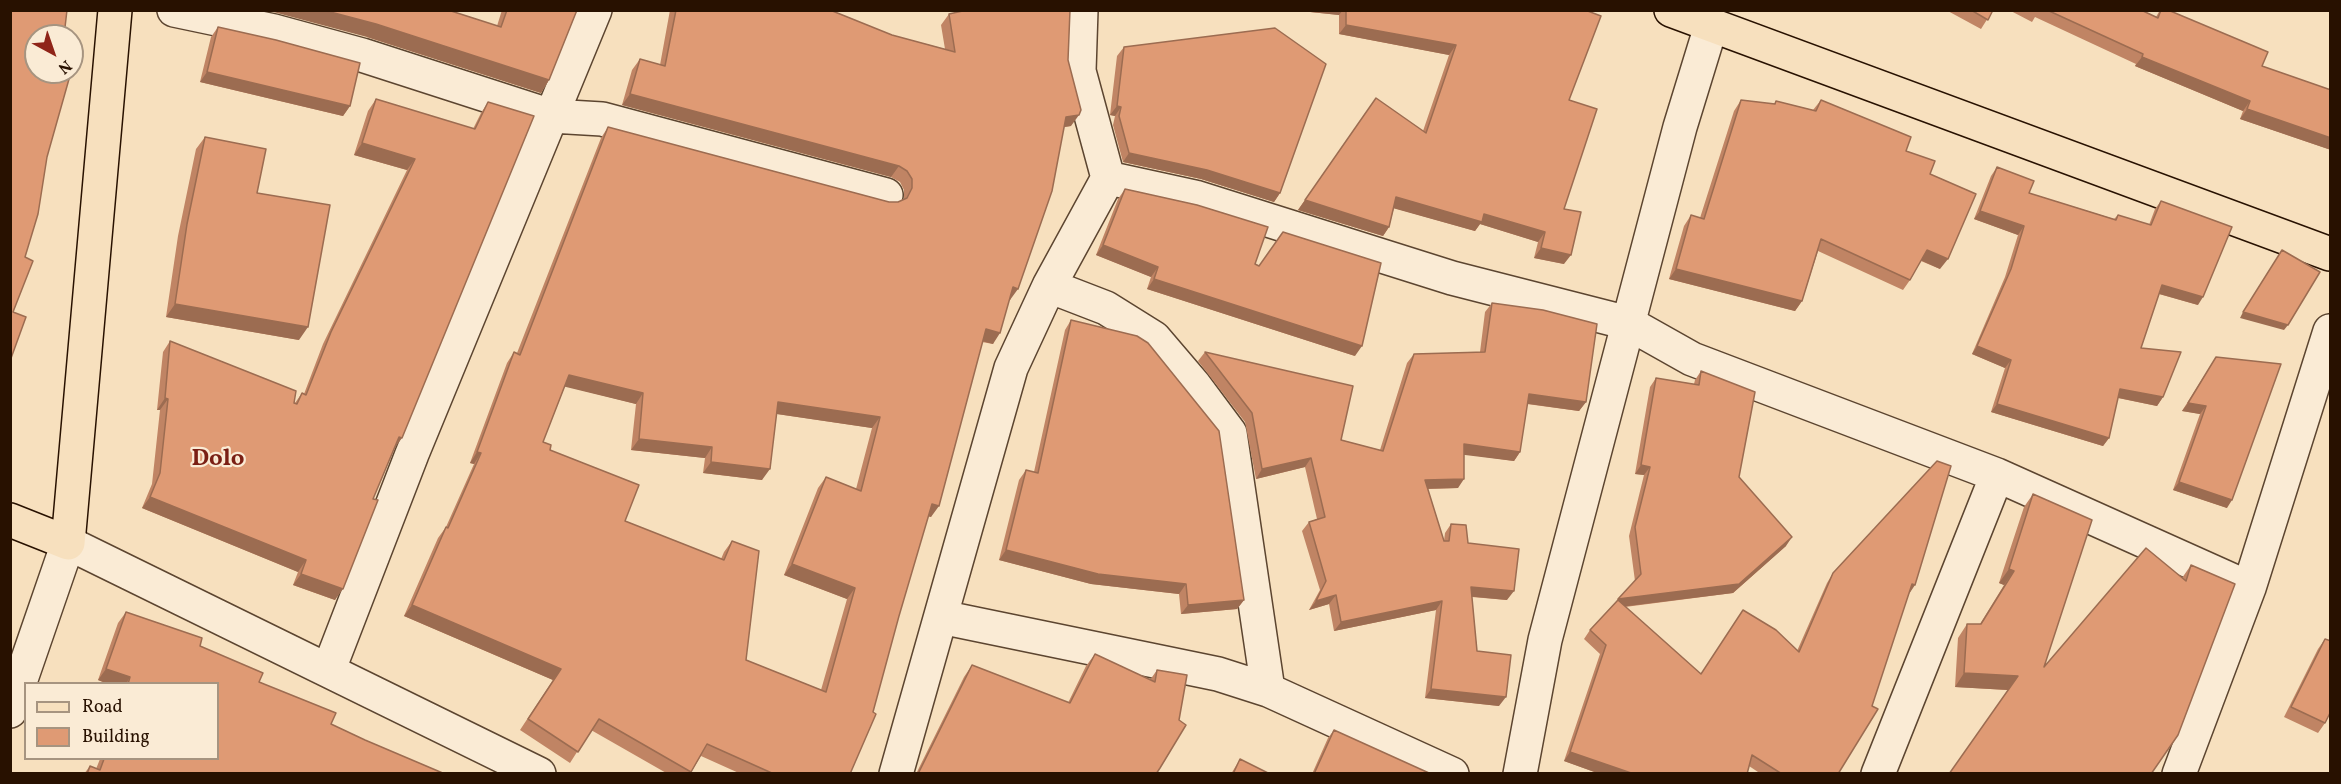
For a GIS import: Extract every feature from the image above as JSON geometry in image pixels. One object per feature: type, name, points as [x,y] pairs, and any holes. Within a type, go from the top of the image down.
[{"type":"main road","points":[[10,520],[68,543],[115,10]]},
{"type":"main road","points":[[1671,10],[1711,27],[2331,254]]},
{"type":"street","points":[[174,10],[274,31],[351,52],[551,116],[602,119],[886,195]]},
{"type":"street","points":[[329,669],[412,454],[595,10]]},
{"type":"street","points":[[896,774],[1011,368],[1049,286],[1108,178],[1079,70],[1082,10]]},
{"type":"street","points":[[1520,774],[1545,640],[1680,127],[1711,27]]},
{"type":"street","points":[[1108,178],[1195,197],[1452,278],[1628,323],[1692,359],[1997,475],[2249,588]]},
{"type":"street","points":[[1049,286],[1106,308],[1154,338],[1195,386],[1230,433],[1268,690]]},
{"type":"street","points":[[2179,774],[2249,588],[2331,331]]},
{"type":"street","points":[[1878,774],[1997,475]]},
{"type":"street","points":[[10,711],[68,543],[329,669],[539,774]]},
{"type":"street","points":[[941,617],[1218,674],[1268,690],[1452,774]]},
{"type":"building","points":[[10,10],[67,10],[65,24],[24,24],[24,84],[68,84],[47,157],[38,214],[25,257],[33,261],[13,312],[26,317],[10,361]]},
{"type":"building","points":[[323,10],[448,10],[501,27],[507,10],[577,10],[549,80],[376,24]]},
{"type":"building","points":[[676,10],[830,10],[892,35],[955,52],[949,14],[967,10],[1070,10],[1068,60],[1081,110],[1079,115],[1066,117],[1052,191],[1018,289],[1013,287],[1000,333],[986,329],[939,506],[932,504],[899,616],[873,712],[876,714],[850,774],[774,774],[707,744],[691,772],[599,719],[578,752],[528,719],[561,669],[412,605],[481,453],[477,452],[514,352],[520,355],[608,127],[889,202],[898,202],[907,198],[912,188],[912,179],[907,171],[899,166],[630,94],[640,59],[665,66]],"holes":[[[569,375],[643,393],[639,439],[712,447],[711,462],[770,469],[778,402],[880,417],[861,491],[826,477],[792,564],[855,588],[826,692],[746,660],[759,551],[732,541],[724,560],[625,521],[639,485],[550,450],[551,445],[543,442]]]},
{"type":"building","points":[[1346,10],[1585,10],[1601,16],[1569,100],[1597,109],[1564,209],[1581,212],[1571,255],[1541,248],[1545,232],[1484,214],[1482,222],[1396,197],[1389,227],[1305,200],[1376,98],[1426,133],[1456,45],[1346,25]]},
{"type":"building","points":[[1971,10],[1993,10],[1988,20]]},
{"type":"building","points":[[2047,10],[2141,10],[2158,18],[2161,10],[2168,10],[2268,52],[2262,66],[2331,90],[2331,138],[2247,109],[2250,101],[2142,57],[2143,54]]},
{"type":"building","points":[[218,27],[360,63],[350,106],[207,72]]},
{"type":"building","points":[[1275,28],[1326,64],[1280,193],[1207,170],[1129,153],[1119,116],[1121,107],[1117,106],[1124,47]]},
{"type":"building","points":[[376,99],[475,129],[488,102],[534,116],[402,438],[399,437],[373,499],[378,500],[343,589],[301,574],[306,560],[150,497],[160,473],[168,399],[165,398],[170,341],[296,391],[294,403],[297,404],[302,393],[306,395],[331,332],[415,159],[362,143]]},
{"type":"building","points":[[1741,100],[1775,104],[1776,101],[1816,111],[1821,100],[1911,137],[1906,151],[1935,161],[1930,174],[1976,194],[1948,259],[1927,250],[1910,280],[1821,239],[1802,301],[1676,269],[1691,215],[1704,219]]},
{"type":"building","points":[[205,137],[266,149],[257,193],[330,205],[308,327],[175,304],[187,224]]},
{"type":"building","points":[[1997,167],[2034,181],[2029,193],[2116,220],[2118,215],[2151,225],[2161,201],[2232,227],[2203,297],[2162,285],[2141,348],[2181,352],[2163,397],[2120,389],[2109,438],[1997,404],[2011,360],[1977,346],[2011,269],[2024,226],[1980,211]]},
{"type":"building","points":[[1125,189],[1197,205],[1268,227],[1255,264],[1259,266],[1283,232],[1381,263],[1362,346],[1154,279],[1158,267],[1103,245]]},
{"type":"building","points":[[2282,250],[2320,272],[2288,325],[2243,312]]},
{"type":"building","points":[[1492,303],[1543,310],[1597,324],[1586,402],[1529,394],[1520,452],[1464,444],[1464,479],[1425,480],[1444,541],[1449,541],[1451,524],[1466,525],[1468,543],[1519,549],[1514,591],[1471,587],[1477,651],[1511,655],[1506,697],[1431,689],[1442,601],[1341,622],[1336,595],[1316,601],[1326,581],[1309,522],[1325,517],[1311,458],[1262,469],[1252,413],[1205,352],[1353,386],[1341,440],[1383,451],[1414,354],[1485,352]]},
{"type":"building","points":[[1071,320],[1137,336],[1148,343],[1219,431],[1244,600],[1188,605],[1186,584],[1098,574],[1006,550],[1026,470],[1038,473]]},
{"type":"building","points":[[2216,357],[2281,364],[2232,500],[2179,482],[2206,406],[2188,403]]},
{"type":"building","points":[[1701,371],[1755,392],[1739,477],[1792,537],[1739,584],[1618,599],[1641,574],[1635,527],[1650,467],[1641,465],[1656,378],[1699,385]]},
{"type":"building","points":[[1937,461],[1951,466],[1915,585],[1912,584],[1872,706],[1878,709],[1838,774],[1782,774],[1752,755],[1747,774],[1634,774],[1570,752],[1606,645],[1590,630],[1618,600],[1701,674],[1743,610],[1776,630],[1799,652],[1833,573]]},
{"type":"building","points":[[2033,494],[2092,520],[2044,667],[2146,548],[2186,581],[2191,565],[2235,584],[2178,735],[2151,774],[1949,774],[2018,676],[1964,673],[1967,624],[1981,624],[2014,571],[2009,569]]},
{"type":"building","points":[[126,612],[202,638],[200,646],[263,673],[259,682],[336,713],[331,724],[445,774],[87,774],[90,766],[100,770],[104,760],[219,760],[219,682],[129,682],[130,677],[106,669]]},
{"type":"building","points":[[2325,639],[2331,641],[2331,711],[2325,723],[2291,707]]},
{"type":"building","points":[[1095,654],[1155,682],[1157,670],[1187,675],[1179,720],[1186,725],[1156,774],[918,774],[972,665],[1070,703]]},
{"type":"building","points":[[1334,730],[1429,773],[1314,774]]},
{"type":"building","points":[[1240,759],[1270,774],[1233,774]]},
{"type":"district","name":"Dolo","points":[[218,461]]}]
